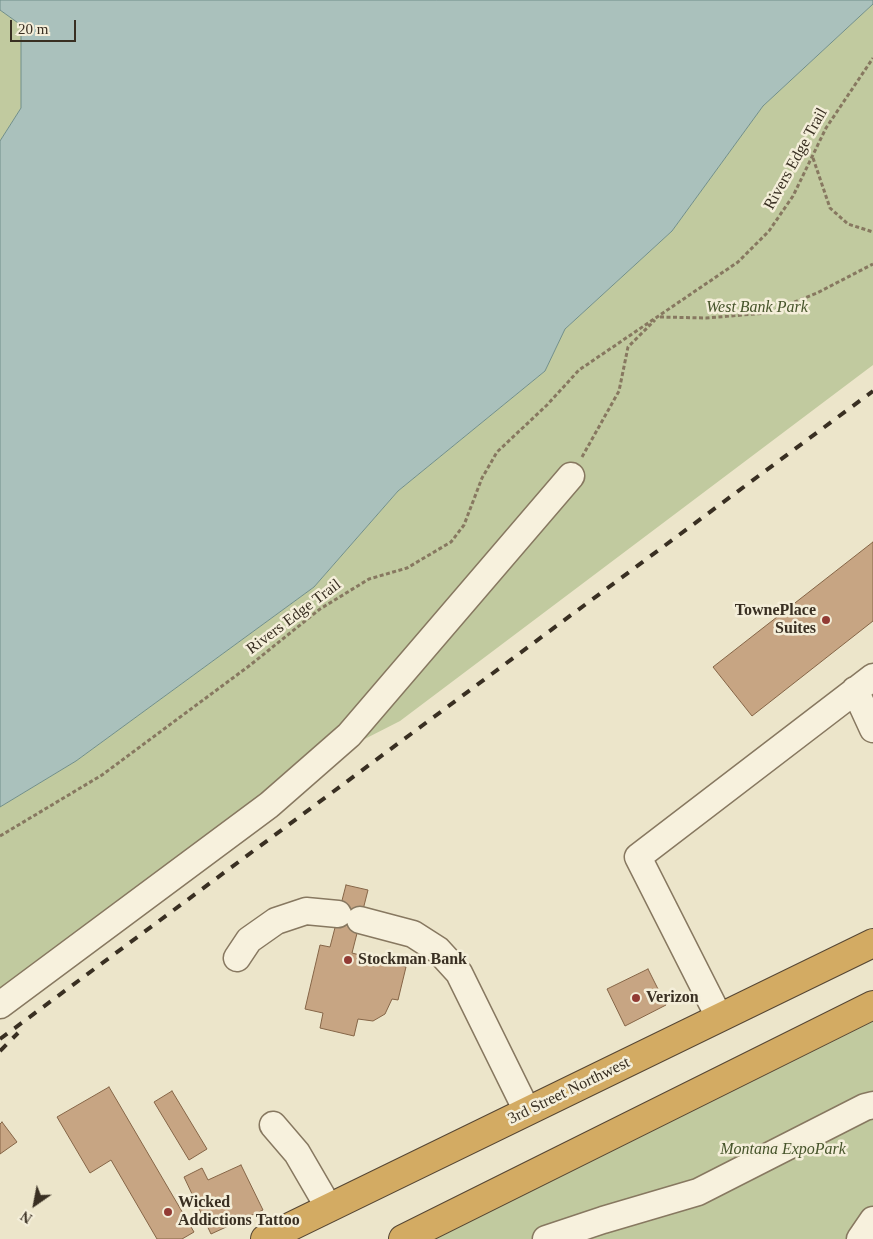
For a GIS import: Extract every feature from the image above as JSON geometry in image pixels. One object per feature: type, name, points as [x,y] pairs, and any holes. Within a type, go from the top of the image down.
[{"type":"highway","name":"3rd Street Northwest","points":[[265,1239],[873,943]]},
{"type":"highway","points":[[403,1239],[873,1005]]},
{"type":"lane","points":[[0,1005],[269,805],[350,735],[571,476]]},
{"type":"lane","points":[[719,1017],[638,857],[864,684],[873,729]]},
{"type":"lane","points":[[237,958],[249,940],[276,921],[306,911],[349,917],[413,934],[438,950],[459,973],[527,1111]]},
{"type":"lane","points":[[546,1239],[698,1192],[864,1107],[873,1105]]},
{"type":"lane","points":[[273,1125],[297,1153],[328,1208]]},
{"type":"path","name":"Rivers Edge Trail","points":[[0,836],[102,775],[249,666],[320,609],[369,579],[407,568],[451,542],[464,525],[482,478],[497,452],[548,405],[579,370],[738,262],[769,231],[793,196],[826,128],[873,58]]},
{"type":"path","points":[[812,157],[830,208],[848,224],[873,232]]},
{"type":"path","points":[[571,476],[619,391],[628,347],[659,317],[706,318],[767,313],[817,293],[873,264]]},
{"type":"green space","name":"West Bank Park","points":[[873,4],[873,365],[400,721],[296,774],[0,994],[0,807],[76,761],[314,587],[398,491],[545,371],[565,329],[672,231],[763,106]]},
{"type":"green space","points":[[0,10],[21,25],[21,108],[0,141]]},
{"type":"green space","name":"Montana ExpoPark","points":[[873,1006],[873,1239],[404,1239]]},
{"type":"water","points":[[0,0],[873,0],[873,4],[763,106],[672,231],[565,329],[545,371],[398,491],[314,587],[76,761],[0,807],[0,141],[21,108],[21,25],[0,10]]},
{"type":"building","points":[[873,542],[873,621],[752,716],[713,667]]},
{"type":"building","name":"Stockman Bank","points":[[346,885],[368,890],[352,953],[406,967],[398,1000],[392,999],[385,1014],[373,1021],[358,1019],[354,1036],[320,1028],[323,1013],[305,1009],[320,945],[330,947]]},
{"type":"building","points":[[648,969],[666,1005],[625,1026],[607,989]]},
{"type":"building","points":[[109,1087],[194,1232],[182,1239],[157,1239],[111,1160],[90,1173],[57,1117]]},
{"type":"building","points":[[172,1091],[207,1149],[189,1160],[154,1102]]},
{"type":"building","points":[[2,1122],[17,1142],[0,1154],[0,1124]]},
{"type":"building","points":[[241,1165],[263,1210],[211,1234],[184,1177],[202,1168],[208,1180]]},
{"type":"railway","points":[[0,1039],[873,391]]},
{"type":"railway","points":[[0,1051],[18,1033]]},
{"type":"place","name":"TownePlace Suites","points":[[826,620]]},
{"type":"place","name":"Stockman Bank","points":[[348,960]]},
{"type":"place","name":"Verizon","points":[[636,998]]},
{"type":"place","name":"Wicked Addictions Tattoo","points":[[168,1212]]}]
